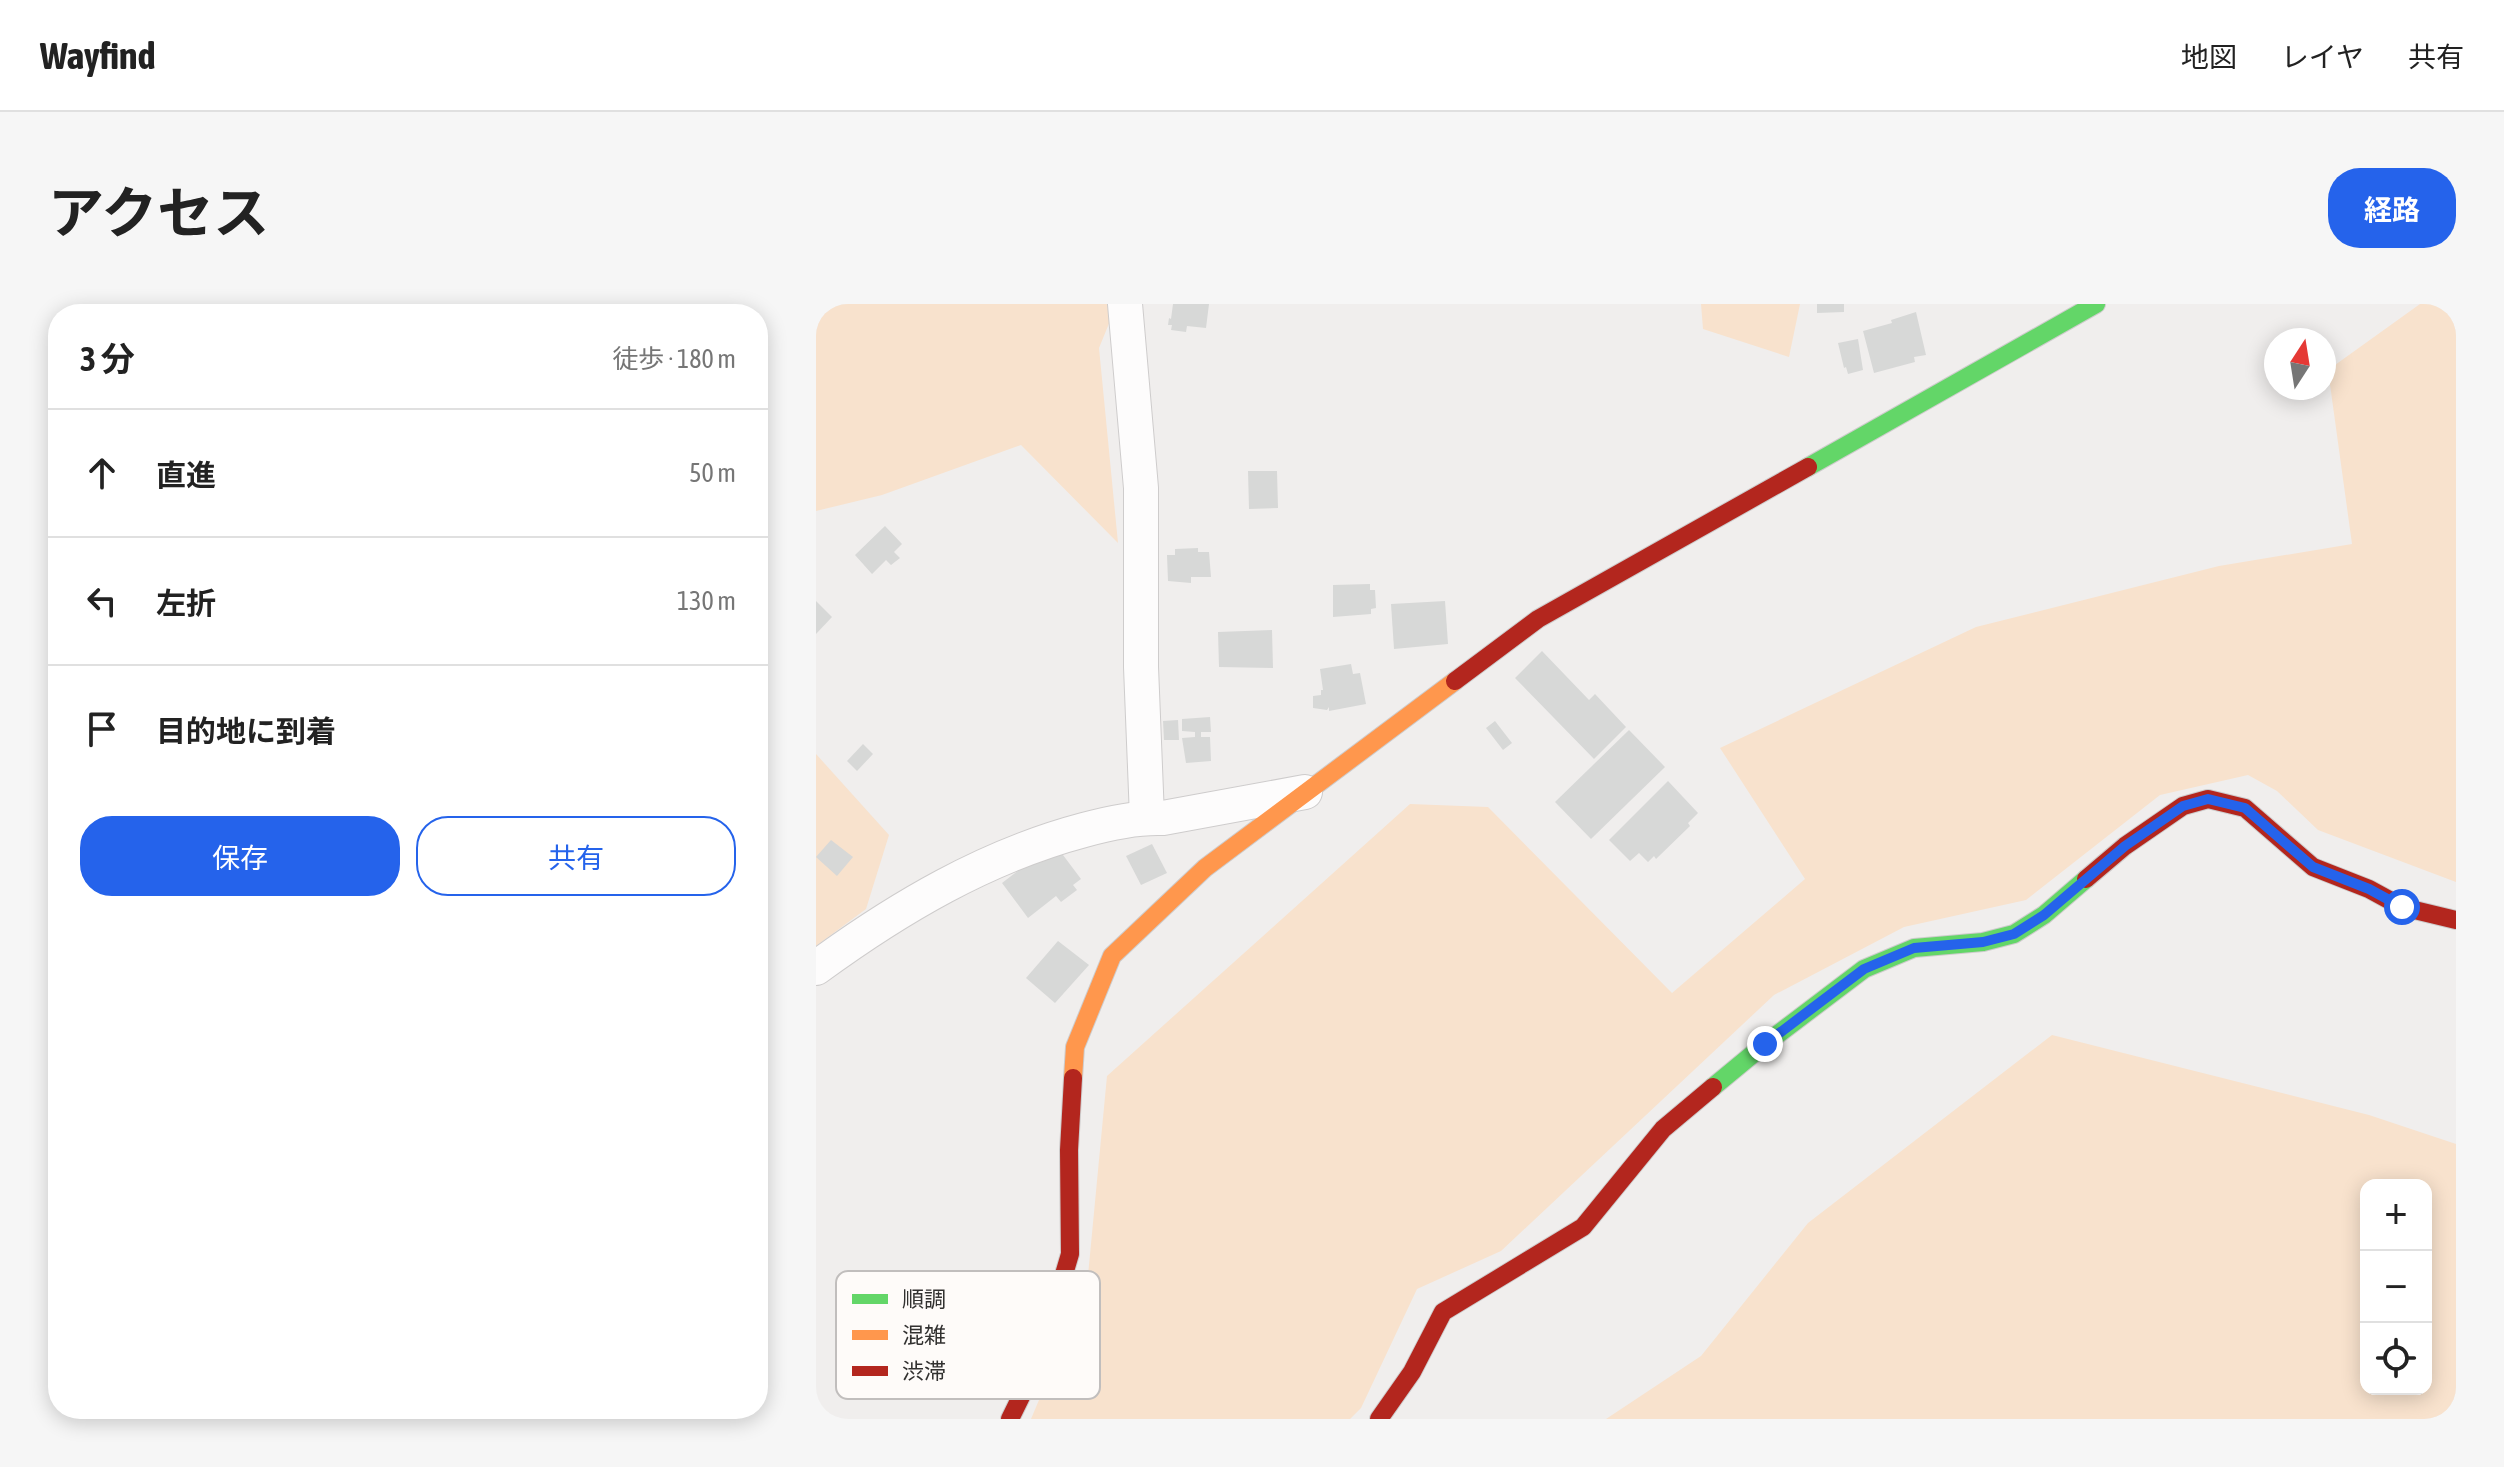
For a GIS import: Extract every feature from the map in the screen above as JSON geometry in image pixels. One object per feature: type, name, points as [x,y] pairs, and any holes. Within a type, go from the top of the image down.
[{"type":"street","points":[[1125,304],[1141,488],[1141,667],[1147,817]]},
{"type":"street","points":[[1065,1271],[1070,1254],[1069,1150],[1075,1047],[1112,956],[1205,868],[1538,619],[2096,304]]},
{"type":"street","points":[[816,968],[910,904],[1002,859],[1055,838],[1147,817],[1163,818],[1311,791]]},
{"type":"street","points":[[1379,1419],[1412,1372],[1443,1312],[1583,1227],[1663,1129],[1765,1044],[1864,969],[1914,948],[1983,942],[2014,934],[2044,915],[2125,846],[2183,806],[2208,799],[2245,808],[2313,867],[2369,889],[2402,907],[2456,920]]},
{"type":"street","points":[[1010,1419],[1020,1399]]},
{"type":"shaded area","points":[[816,304],[1117,304],[1099,348],[1118,543],[1021,445],[882,495],[816,511]]},
{"type":"shaded area","points":[[1701,304],[1800,304],[1789,357],[1703,329]]},
{"type":"shaded area","points":[[2420,304],[2456,304],[2456,882],[2318,830],[2277,791],[2248,775],[2160,795],[2026,900],[1904,927],[1774,995],[1501,1251],[1417,1289],[1361,1408],[1350,1419],[1031,1419],[1039,1399],[1100,1399],[1100,1271],[1088,1271],[1107,1076],[1410,804],[1488,807],[1672,993],[1805,879],[1720,748],[1976,627],[2219,566],[2352,544],[2332,400],[2336,400],[2336,364]]},
{"type":"shaded area","points":[[816,754],[889,835],[866,909],[816,946]]},
{"type":"shaded area","points":[[2052,1035],[2369,1115],[2456,1144],[2456,1419],[1606,1419],[1701,1356],[1808,1223]]},
{"type":"building","points":[[1173,304],[1209,304],[1206,328],[1187,326],[1186,332],[1171,330],[1172,325],[1168,325]]},
{"type":"building","points":[[1817,304],[1844,304],[1844,312],[1817,313]]},
{"type":"building","points":[[1916,312],[1926,355],[1914,357],[1915,362],[1874,373],[1863,331]]},
{"type":"building","points":[[1858,339],[1863,370],[1848,374],[1838,343]]},
{"type":"building","points":[[1248,471],[1277,471],[1278,508],[1249,509]]},
{"type":"building","points":[[885,526],[902,544],[894,552],[900,558],[891,565],[886,560],[872,574],[855,555]]},
{"type":"building","points":[[1198,548],[1198,552],[1209,552],[1211,577],[1191,577],[1191,583],[1168,581],[1167,555],[1175,555],[1175,549]]},
{"type":"building","points":[[1370,584],[1370,590],[1375,590],[1376,608],[1371,609],[1371,614],[1333,617],[1333,585]]},
{"type":"building","points":[[816,601],[832,617],[816,634]]},
{"type":"building","points":[[1445,601],[1448,644],[1394,649],[1391,604]]},
{"type":"building","points":[[1272,630],[1273,668],[1219,667],[1218,632]]},
{"type":"building","points":[[1542,651],[1589,700],[1595,694],[1626,727],[1594,759],[1515,678]]},
{"type":"building","points":[[1351,664],[1353,674],[1360,673],[1366,704],[1329,711],[1329,707],[1327,710],[1313,708],[1313,696],[1321,695],[1323,690],[1320,669]]},
{"type":"building","points":[[1210,717],[1211,732],[1201,732],[1201,737],[1210,737],[1211,761],[1186,763],[1182,738],[1195,737],[1195,732],[1182,731],[1182,719]]},
{"type":"building","points":[[1178,720],[1179,740],[1164,740],[1163,721]]},
{"type":"building","points":[[1495,721],[1512,743],[1503,750],[1486,728]]},
{"type":"building","points":[[1629,730],[1665,767],[1591,839],[1555,802]]},
{"type":"building","points":[[863,744],[873,754],[857,771],[847,761]]},
{"type":"building","points":[[1668,781],[1698,813],[1688,823],[1690,826],[1656,859],[1654,856],[1648,862],[1639,853],[1630,861],[1609,840]]},
{"type":"building","points":[[831,840],[853,857],[837,876],[816,857]]},
{"type":"building","points":[[1054,843],[1081,879],[1073,885],[1077,890],[1061,902],[1056,896],[1028,918],[1002,883]]},
{"type":"building","points":[[1152,844],[1167,873],[1141,885],[1126,856]]},
{"type":"building","points":[[1058,941],[1089,965],[1055,1003],[1026,978]]},
{"type":"traffic: fast","points":[[1808,467],[2096,304]]},
{"type":"traffic: fast","points":[[1713,1087],[1864,969],[1914,948],[1983,942],[2014,934],[2044,915],[2086,879]]},
{"type":"traffic: slow","points":[[1073,1078],[1075,1047],[1112,956],[1205,868],[1455,681]]},
{"type":"traffic: jam","points":[[1455,681],[1538,619],[1808,467]]},
{"type":"traffic: jam","points":[[2086,879],[2125,846],[2183,806],[2208,799],[2245,808],[2313,867],[2369,889],[2402,907],[2456,920]]},
{"type":"traffic: jam","points":[[1065,1271],[1070,1254],[1069,1150],[1073,1078]]},
{"type":"traffic: jam","points":[[1379,1419],[1412,1372],[1443,1312],[1583,1227],[1663,1129],[1713,1087]]},
{"type":"traffic: jam","points":[[1010,1419],[1020,1399]]},
{"type":"route","points":[[1765,1044],[1864,969],[1914,948],[1983,942],[2014,934],[2044,915],[2125,846],[2183,806],[2208,799],[2245,808],[2313,867],[2369,889],[2402,907]]}]
